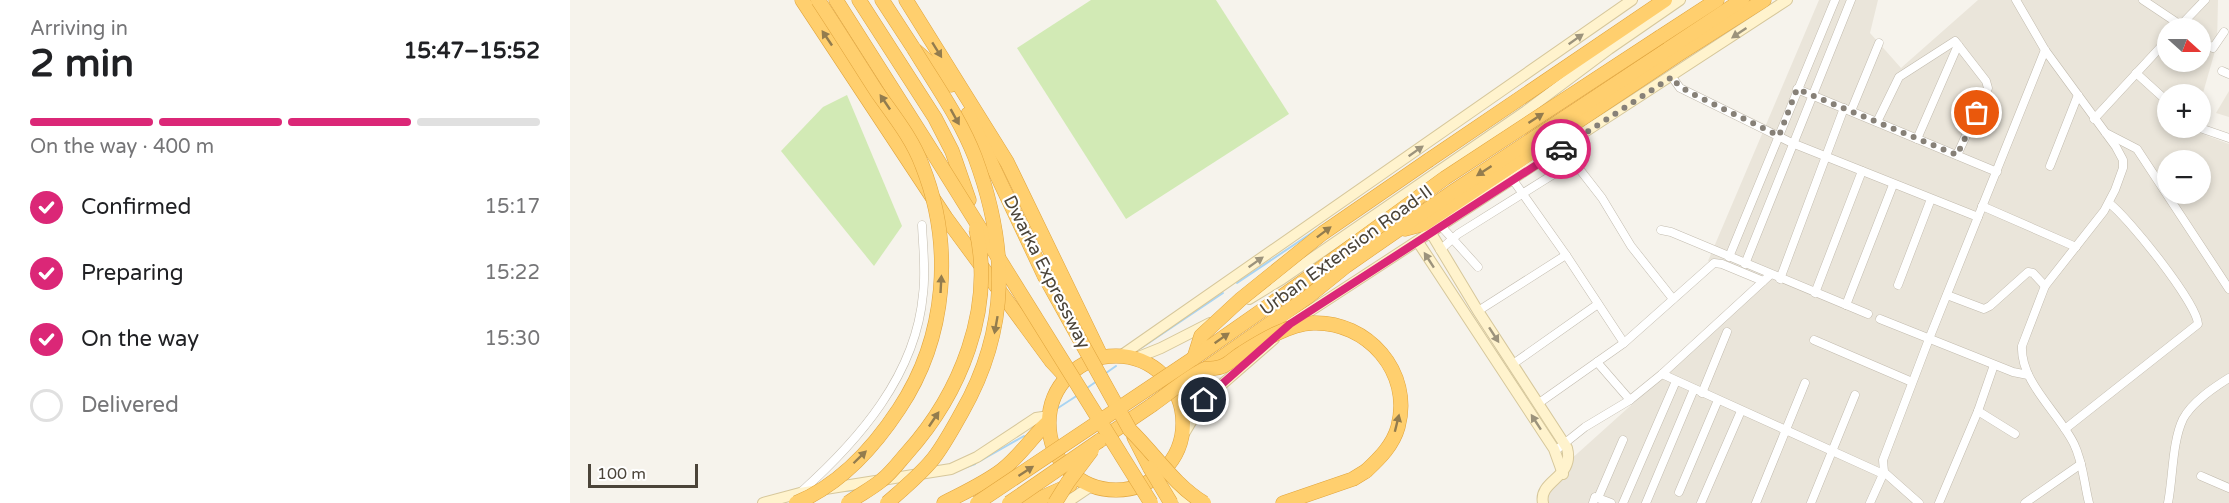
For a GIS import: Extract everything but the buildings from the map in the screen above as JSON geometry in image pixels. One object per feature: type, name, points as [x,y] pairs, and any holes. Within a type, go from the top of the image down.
[{"type":"highway","points":[[802,0],[946,218],[1052,362],[1066,377]]},
{"type":"highway","points":[[798,498],[826,486],[850,467],[888,426],[909,394],[935,327],[941,295],[943,260],[939,226],[922,165],[907,134],[818,0]]},
{"type":"highway","name":"Dwarka Expressway","points":[[836,0],[1151,503]]},
{"type":"highway","points":[[848,503],[884,479],[933,420],[951,392],[964,363],[980,302],[978,238],[969,200],[952,151],[935,118],[859,0]]},
{"type":"highway","name":"Dwarka Expressway","points":[[882,0],[957,118],[974,155],[989,201],[998,243],[1000,271],[999,305],[993,339],[983,370],[951,431],[933,459],[887,503]]},
{"type":"highway","points":[[906,0],[1007,162],[1101,356]]},
{"type":"highway","points":[[1194,358],[1201,336],[1241,299],[1323,233],[1614,37],[1665,0]]},
{"type":"highway","name":"Urban Extension Road-II","points":[[976,503],[1301,284],[1445,178],[1718,0]]},
{"type":"highway","name":"Urban Extension Road-II","points":[[1012,502],[1310,296],[1346,266],[1398,230],[1742,0]]},
{"type":"highway","points":[[1398,230],[1424,224],[1764,0]]},
{"type":"highway","name":"Dwarka Expressway","points":[[914,49],[948,78],[989,155],[1044,275],[1171,503]]},
{"type":"highway","points":[[1204,369],[1222,367],[1242,353],[1283,332],[1310,323],[1328,324],[1359,334],[1371,342],[1389,363],[1400,392],[1401,409],[1398,427],[1390,445],[1380,459],[1353,479],[1283,503]]},
{"type":"highway","points":[[1101,356],[1129,356],[1149,363],[1162,373],[1172,385],[1179,399],[1184,418],[1182,437],[1175,455],[1164,471],[1135,488],[1113,490],[1085,483],[1066,469],[1056,454],[1050,438],[1049,419],[1057,390],[1066,377],[1082,364],[1101,356]]},
{"type":"highway","points":[[944,503],[1002,470],[1023,451],[1049,419]]},
{"type":"highway","points":[[1130,430],[1150,449],[1174,479],[1192,496],[1204,503]]},
{"type":"highway","points":[[1055,503],[1099,441]]},
{"type":"highway","points":[[1030,503],[1085,483]]},
{"type":"street","points":[[1129,356],[1632,0]]},
{"type":"street","points":[[1129,356],[1161,348],[1202,328],[1282,279],[1526,111],[1680,0]]},
{"type":"street","points":[[1182,437],[1204,400],[1290,324],[1787,0]]},
{"type":"street","points":[[1729,257],[1835,0]]},
{"type":"street","points":[[1745,264],[1851,0]]},
{"type":"street","points":[[2143,0],[2155,4],[2171,18]]},
{"type":"street","points":[[2189,18],[2205,0]]},
{"type":"street","points":[[2017,1],[2045,50],[2116,147],[2122,160],[2121,177],[2109,203],[2044,286],[2022,346],[2021,355],[2028,375],[2065,429],[2081,464],[2089,503]]},
{"type":"street","points":[[2211,47],[2213,48],[2224,32]]},
{"type":"street","points":[[1877,122],[1899,77],[1950,42],[1955,41],[1986,81],[1988,88],[1957,155]]},
{"type":"street","points":[[1779,279],[1826,156],[1879,43]]},
{"type":"street","points":[[1917,139],[1958,45]]},
{"type":"street","points":[[1870,503],[1883,473],[1883,460],[1912,382],[2045,50]]},
{"type":"street","points":[[2094,119],[2157,51]]},
{"type":"street","points":[[2136,73],[2157,92]]},
{"type":"street","points":[[1672,77],[1687,91],[1792,143],[1978,217]]},
{"type":"street","points":[[1797,89],[1996,171]]},
{"type":"street","points":[[2050,166],[2078,95]]},
{"type":"street","points":[[2211,131],[2229,137]]},
{"type":"street","points":[[2105,132],[2137,149],[2229,289]]},
{"type":"street","points":[[1563,148],[1602,198],[1631,246],[1673,299]]},
{"type":"street","points":[[1440,250],[1452,238],[1573,162]]},
{"type":"street","points":[[1815,293],[1862,171]]},
{"type":"street","points":[[1513,180],[1624,343]]},
{"type":"street","points":[[1846,305],[1893,185]]},
{"type":"street","points":[[1898,285],[1931,199]]},
{"type":"street","points":[[2065,429],[2131,379],[2198,322],[2152,249],[2109,203]]},
{"type":"street","points":[[1982,207],[2076,247]]},
{"type":"street","points":[[798,498],[851,444],[873,416],[893,385],[908,354],[918,323],[924,293],[922,225]]},
{"type":"street","points":[[1442,226],[1478,267]]},
{"type":"street","points":[[1661,230],[1671,232],[1779,279],[1868,314]]},
{"type":"street","points":[[1431,233],[1478,311],[1564,442],[1569,457],[1563,474],[1545,490],[1543,503]]},
{"type":"street","points":[[1418,242],[1555,451],[1563,474]]},
{"type":"street","points":[[1478,311],[1566,255]]},
{"type":"street","points":[[1539,403],[1624,343],[1714,263],[1722,264],[1763,281]]},
{"type":"street","points":[[1947,295],[1983,309],[2028,272],[2033,273],[2044,286]]},
{"type":"street","points":[[1555,451],[1564,442],[1630,400],[1662,374],[1770,275]]},
{"type":"street","points":[[1513,364],[1598,303]]},
{"type":"street","points":[[1880,319],[1994,365],[2028,375]]},
{"type":"street","points":[[1646,503],[1727,332]]},
{"type":"street","points":[[1814,340],[1912,382]]},
{"type":"street","points":[[1597,362],[1630,400]]},
{"type":"street","points":[[1939,503],[1978,411],[1994,365]]},
{"type":"street","points":[[1662,374],[1883,473],[1919,503]]},
{"type":"street","points":[[2168,503],[2178,439],[2184,418],[2210,391],[2229,378]]},
{"type":"street","points":[[1623,503],[1676,381]]},
{"type":"street","points":[[1756,503],[1805,383]]},
{"type":"street","points":[[1811,503],[1855,395]]},
{"type":"street","points":[[1679,492],[1718,400]]},
{"type":"street","points":[[1701,503],[1741,411]]},
{"type":"street","points":[[1978,411],[2015,434]]},
{"type":"street","points":[[763,503],[951,469],[977,457],[1036,418],[1049,419]]},
{"type":"street","points":[[1611,503],[1595,500],[1623,440]]},
{"type":"street","points":[[2025,503],[2081,464]]},
{"type":"street","points":[[1164,471],[1185,503]]},
{"type":"street","points":[[2201,476],[2229,488]]},
{"type":"street","points":[[1066,503],[1085,483]]},
{"type":"street","points":[[1135,488],[1144,503]]},
{"type":"shaded area","points":[[1819,0],[1878,0],[1870,33],[1901,68],[1978,0],[2218,0],[2217,44],[2211,65],[2211,18],[2157,18],[2157,72],[2209,72],[2206,84],[2157,84],[2157,138],[2211,137],[2229,144],[2229,503],[1548,503],[1549,479],[1767,283],[1708,261]]},
{"type":"shaded area","points":[[2229,91],[2229,117],[2216,113]]},
{"type":"green space","points":[[1091,0],[1216,0],[1289,114],[1126,219],[1017,48]]},
{"type":"green space","points":[[847,95],[902,226],[874,266],[781,151],[823,107]]},
{"type":"waterway","points":[[1237,283],[1319,228]]},
{"type":"waterway","points":[[1141,348],[1223,293]]},
{"type":"waterway","points":[[1106,373],[1116,366]]},
{"type":"waterway","points":[[1087,388],[1097,381]]},
{"type":"waterway","points":[[1058,408],[1078,395]]},
{"type":"waterway","points":[[980,461],[1024,436]]},
{"type":"waterway","points":[[961,469],[975,464]]},
{"type":"waterway","points":[[843,491],[856,490]]},
{"type":"way so far","points":[[1561,149],[1672,77],[1680,88],[1779,136],[1797,89],[1957,155],[1977,113]]},
{"type":"route","points":[[1204,400],[1290,324],[1329,301],[1561,149]]}]
